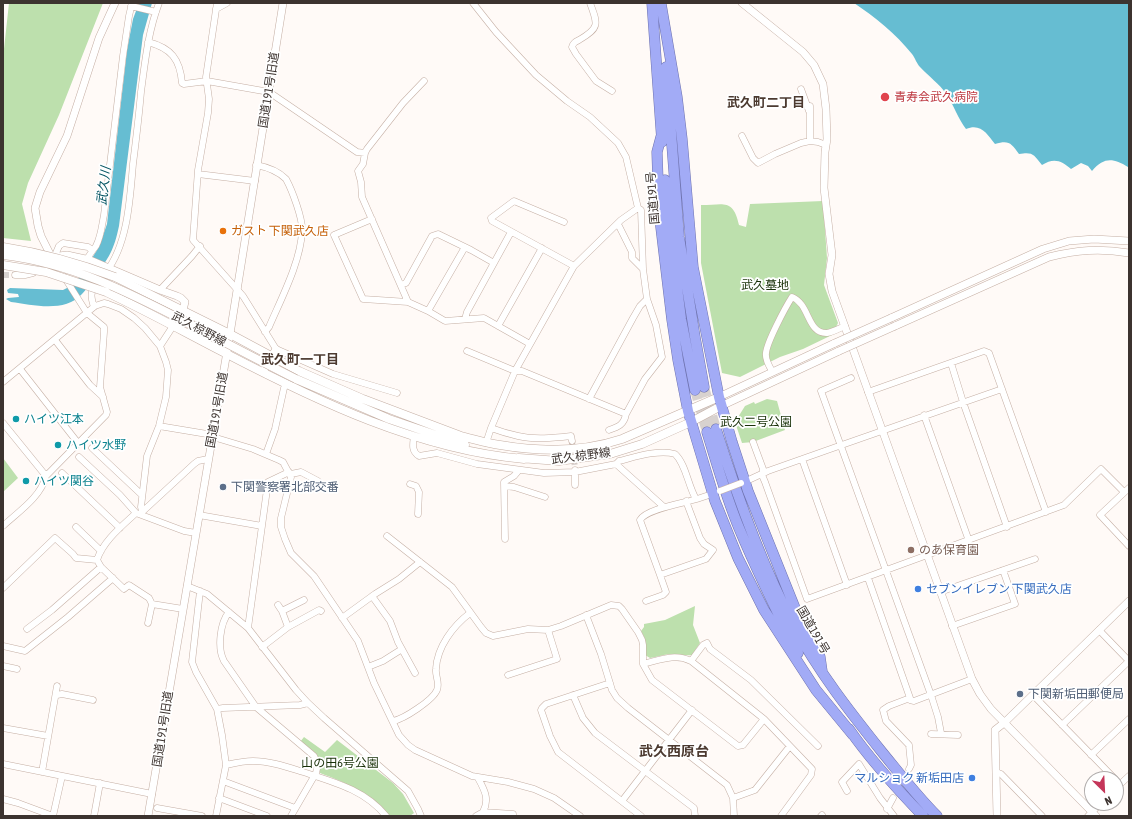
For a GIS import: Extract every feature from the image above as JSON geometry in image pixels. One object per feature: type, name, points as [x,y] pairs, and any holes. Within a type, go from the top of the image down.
[{"type":"highway","name":"国道191号","points":[[658,3],[679,237],[700,388],[681,319],[667,209],[661,137],[658,3]]},
{"type":"highway","points":[[658,3],[677,97],[693,267],[720,401],[743,483],[795,608],[820,657],[822,671]]},
{"type":"highway","points":[[661,137],[657,152],[659,211],[678,360],[691,422],[738,558],[764,610],[816,690],[853,735]]},
{"type":"highway","name":"国道191号","points":[[923,816],[874,762],[853,735],[803,661],[768,593],[730,503],[712,430],[776,590],[795,627],[831,686],[868,735],[921,801],[938,816]]},
{"type":"main road","points":[[3,247],[53,257],[115,277],[230,334],[274,353],[299,372],[363,399],[461,436]]},
{"type":"main road","name":"武久椋野線","points":[[3,255],[34,260],[80,272],[120,288],[296,379],[389,419],[468,446],[524,459],[559,461],[610,454],[642,444],[691,422],[720,401]]},
{"type":"main road","points":[[3,265],[30,268],[57,275],[106,292],[226,354],[321,400],[414,436],[467,451],[524,459]]},
{"type":"main road","name":"武久椋野線","points":[[389,419],[441,433],[528,449],[583,449],[608,444],[688,411],[720,401]]},
{"type":"street","points":[[3,526],[36,496],[45,482],[46,476],[106,415],[106,409],[100,387],[104,327],[87,313],[53,260],[41,236],[35,208],[40,192],[67,136],[99,38],[115,3]]},
{"type":"street","points":[[94,307],[91,296],[92,290],[122,243],[148,42],[159,3]]},
{"type":"street","points":[[227,3],[217,6],[206,77],[209,99],[208,113],[198,174],[194,240],[243,296],[265,332],[274,353],[333,374],[397,393]]},
{"type":"street","name":"国道191号旧道","points":[[148,816],[230,334],[283,3]]},
{"type":"street","points":[[473,3],[496,32],[536,75],[567,101],[590,117],[618,143],[626,157],[638,208],[642,210],[643,269],[647,299],[656,325],[662,357],[645,379],[621,426],[609,430]]},
{"type":"street","points":[[590,3],[596,24],[592,31],[574,43],[572,47],[596,80],[612,91]]},
{"type":"street","points":[[742,3],[803,52],[814,65],[820,76],[826,116],[824,188],[832,255],[829,274],[832,291],[972,679],[986,702],[1004,723],[1092,815]]},
{"type":"street","points":[[89,260],[99,236],[104,215],[123,56],[132,4],[156,12]]},
{"type":"street","points":[[148,42],[158,45],[175,58],[180,66],[182,82],[184,84],[207,81],[269,92],[357,152],[365,153]]},
{"type":"street","points":[[408,302],[362,197],[361,182],[358,171],[363,164],[365,153],[403,103],[424,81]]},
{"type":"street","points":[[801,89],[810,114]]},
{"type":"street","points":[[810,106],[810,141]]},
{"type":"street","points":[[742,136],[753,158],[758,163],[783,150],[810,141],[826,145]]},
{"type":"street","points":[[256,165],[269,168],[286,179],[301,218],[302,230],[300,245],[292,272],[275,313],[265,332]]},
{"type":"street","points":[[198,174],[255,181]]},
{"type":"street","points":[[564,222],[514,201],[492,218],[492,221],[574,266]]},
{"type":"street","points":[[486,442],[490,428],[515,371],[574,266],[627,214],[638,208]]},
{"type":"street","points":[[372,218],[334,235],[363,299],[408,302],[445,321],[484,318],[530,344]]},
{"type":"street","points":[[618,224],[632,252],[632,258],[643,269]]},
{"type":"street","points":[[465,319],[466,312],[511,232]]},
{"type":"street","points":[[401,285],[406,283],[432,236],[438,234],[494,263]]},
{"type":"street","points":[[720,401],[772,371],[1043,249],[1069,241],[1094,239],[1129,241]]},
{"type":"street","points":[[53,260],[59,246],[64,243],[88,247],[92,250]]},
{"type":"street","points":[[160,290],[200,246]]},
{"type":"street","points":[[428,311],[465,247]]},
{"type":"street","points":[[498,326],[542,248]]},
{"type":"street","points":[[720,401],[839,351],[1049,257],[1071,251],[1110,249],[1129,252]]},
{"type":"street","points":[[14,275],[33,273],[59,256],[67,255],[89,260],[181,298],[185,302],[183,318],[189,334]]},
{"type":"street","points":[[772,371],[766,360],[766,353],[772,337],[792,297],[798,300],[805,310],[813,327],[820,332],[828,333],[845,326]]},
{"type":"street","points":[[589,399],[633,318],[640,306],[647,299]]},
{"type":"street","points":[[3,382],[94,307],[104,303],[121,310],[134,318],[145,328],[160,346],[168,370],[168,383],[159,426],[147,456],[139,513]]},
{"type":"street","points":[[160,346],[173,326]]},
{"type":"street","points":[[55,340],[90,385],[103,397]]},
{"type":"street","points":[[467,351],[515,371],[522,371],[626,414]]},
{"type":"street","points":[[868,392],[984,351],[988,353],[1046,512]]},
{"type":"street","points":[[262,372],[274,353]]},
{"type":"street","points":[[950,363],[1007,527]]},
{"type":"street","points":[[20,369],[78,443]]},
{"type":"street","points":[[851,378],[821,391],[931,695],[942,733]]},
{"type":"street","points":[[266,454],[275,429],[284,388]]},
{"type":"street","points":[[646,601],[663,595],[666,592],[640,520],[642,516],[664,507],[671,507],[743,483],[768,471],[924,415],[1002,389]]},
{"type":"street","points":[[924,415],[969,541]]},
{"type":"street","points":[[3,423],[46,476]]},
{"type":"street","points":[[159,426],[213,436],[253,449],[283,462],[290,473],[280,518],[281,527],[291,553],[311,571],[360,645],[376,688],[399,735],[411,748],[472,776],[508,782],[534,789],[554,798],[580,816]]},
{"type":"street","points":[[490,428],[517,436],[526,437],[550,438],[571,436],[572,441]]},
{"type":"street","points":[[414,436],[412,448],[419,456],[437,453],[477,464],[544,473],[616,464],[619,461],[646,454],[675,454],[682,464],[696,499]]},
{"type":"street","points":[[753,442],[763,469],[762,475],[807,599],[1064,506],[1101,469],[1127,490],[1100,515],[1129,546]]},
{"type":"street","points":[[92,448],[142,495]]},
{"type":"street","points":[[79,457],[139,513],[172,526],[196,533]]},
{"type":"street","points":[[97,560],[101,551],[120,528],[194,464],[198,461],[208,459]]},
{"type":"street","points":[[802,459],[847,584]]},
{"type":"street","points":[[616,464],[664,507]]},
{"type":"street","points":[[505,539],[504,482],[514,476],[519,470]]},
{"type":"street","points":[[575,470],[575,485]]},
{"type":"street","points":[[248,628],[268,482],[290,473],[301,472],[318,481]]},
{"type":"street","points":[[62,473],[120,528]]},
{"type":"street","points":[[410,484],[416,486],[419,492],[418,514]]},
{"type":"street","points":[[505,486],[514,487],[545,497]]},
{"type":"street","points":[[660,575],[706,559],[713,550],[704,544],[700,538],[686,502]]},
{"type":"street","points":[[199,515],[262,526]]},
{"type":"street","points":[[76,527],[101,551]]},
{"type":"street","points":[[387,536],[452,587],[486,633],[493,636],[528,630],[548,630],[611,606],[619,606],[642,640],[643,664],[646,672],[652,680],[738,746],[743,745],[764,719]]},
{"type":"street","points":[[3,588],[55,538],[76,558],[97,560]]},
{"type":"street","points":[[940,592],[1035,559]]},
{"type":"street","points":[[97,560],[124,589],[129,585],[136,588],[149,598],[152,604],[148,623]]},
{"type":"street","points":[[342,618],[372,596],[399,579],[420,562]]},
{"type":"street","points":[[27,628],[52,610],[101,566]]},
{"type":"street","points":[[952,626],[1015,604],[1003,570]]},
{"type":"street","points":[[3,646],[25,651],[68,617],[113,578]]},
{"type":"street","points":[[868,578],[910,700],[914,701],[972,679]]},
{"type":"street","points":[[187,586],[207,594],[248,628],[296,690],[308,703],[402,785],[414,801],[421,816]]},
{"type":"street","points":[[200,591],[192,662],[217,709],[226,765],[216,816]]},
{"type":"street","points":[[372,596],[390,621],[402,649],[415,673]]},
{"type":"street","points":[[282,611],[304,600]]},
{"type":"street","points":[[997,816],[995,730],[1129,601]]},
{"type":"street","points":[[152,604],[183,609]]},
{"type":"street","points":[[278,605],[288,627]]},
{"type":"street","points":[[262,647],[288,627],[319,610],[321,611]]},
{"type":"street","points":[[229,612],[224,619],[220,654],[224,661],[256,707],[314,756],[318,764],[314,776],[291,816]]},
{"type":"street","points":[[393,721],[406,716],[435,694],[438,684],[436,669],[437,661],[443,645],[451,631],[470,613]]},
{"type":"street","points":[[586,615],[615,695],[624,705],[727,785],[733,798],[734,816]]},
{"type":"street","points":[[508,675],[557,659],[548,630]]},
{"type":"street","points":[[1062,726],[1129,661],[1099,630]]},
{"type":"street","points":[[690,661],[703,645],[707,643],[710,649],[763,691],[818,746]]},
{"type":"street","points":[[368,667],[383,661],[402,649]]},
{"type":"street","points":[[643,664],[673,656],[690,661],[764,719],[812,769],[811,775],[781,816]]},
{"type":"street","points":[[3,666],[17,669]]},
{"type":"street","points":[[610,683],[546,704],[542,708],[542,715],[554,746],[563,757],[641,816]]},
{"type":"street","points":[[42,772],[57,695],[57,686]]},
{"type":"street","points":[[57,695],[62,694],[94,700]]},
{"type":"street","points":[[573,695],[583,718],[595,733],[694,808],[695,816]]},
{"type":"street","points":[[1033,695],[1106,771]]},
{"type":"street","points":[[909,769],[911,765],[909,745],[886,721],[883,710],[889,706],[910,698]]},
{"type":"street","points":[[217,709],[300,705],[308,703]]},
{"type":"street","points":[[622,801],[692,710]]},
{"type":"street","points":[[1092,755],[1129,719]]},
{"type":"street","points":[[3,728],[48,736]]},
{"type":"street","points":[[931,734],[942,733],[958,735]]},
{"type":"street","points":[[733,798],[755,790],[790,746]]},
{"type":"street","points":[[226,765],[243,761],[269,762],[334,782],[352,789],[365,797],[386,816]]},
{"type":"street","points":[[3,764],[152,794]]},
{"type":"street","points":[[847,790],[842,782],[859,764],[887,809],[894,816]]},
{"type":"street","points":[[996,772],[1001,774],[1042,816]]},
{"type":"street","points":[[3,799],[53,816],[62,776]]},
{"type":"street","points":[[478,778],[486,795],[484,812]]},
{"type":"street","points":[[223,781],[295,808]]},
{"type":"street","points":[[94,816],[100,783]]},
{"type":"street","points":[[219,798],[267,816]]},
{"type":"street","points":[[887,809],[893,798]]},
{"type":"street","points":[[157,808],[202,816]]},
{"type":"street","points":[[476,816],[484,812],[513,814],[514,816]]},
{"type":"green space","points":[[9,3],[103,3],[59,115],[28,183],[22,204],[31,241],[3,238],[3,58]]},
{"type":"green space","name":"武久墓地","points":[[823,201],[827,258],[824,285],[838,323],[832,335],[803,349],[780,357],[740,377],[722,373],[701,263],[701,205],[726,205],[734,210],[739,225],[746,227],[750,204]]},
{"type":"green space","name":"武久二号公園","points":[[767,399],[777,401],[785,430],[753,442],[742,443],[735,422],[745,406]]},
{"type":"green space","points":[[3,458],[18,478],[3,492]]},
{"type":"green space","points":[[695,606],[693,625],[700,643],[692,655],[669,654],[650,658],[645,655],[645,639],[641,631],[644,624],[665,620]]},
{"type":"green space","name":"山の田6号公園","points":[[304,737],[325,752],[337,740],[393,783],[403,794],[414,813],[410,816],[389,816],[374,801],[358,790],[320,773],[320,763],[300,742]]},
{"type":"water","points":[[139,3],[152,3],[143,35],[119,226],[113,248],[87,288],[75,300],[58,306],[39,306],[11,302],[6,299],[19,297],[18,294],[8,293],[7,290],[10,288],[63,290],[71,286],[82,274],[99,247],[107,224],[127,50],[133,19]]},
{"type":"water","points":[[854,3],[1129,3],[1129,166],[1128,167],[1118,162],[1109,160],[1096,166],[1092,171],[1088,166],[1081,163],[1071,169],[1058,161],[1050,161],[1042,165],[1037,158],[1030,154],[1019,154],[1009,143],[1004,142],[995,144],[980,128],[976,127],[966,129],[949,98],[937,83],[920,67],[906,47],[885,26]]},
{"type":"tunnel","points":[[3,275],[15,275]]},
{"type":"tunnel","points":[[704,387],[716,429]]},
{"type":"tunnel","points":[[695,390],[707,432]]},
{"type":"tunnel","points":[[572,441],[575,468]]},
{"type":"place","name":"青寿会武久病院","points":[[885,97]]},
{"type":"place","name":"ガスト 下関武久店","points":[[223,231]]},
{"type":"place","name":"ハイツ江本","points":[[16,419]]},
{"type":"place","name":"ハイツ水野","points":[[58,445]]},
{"type":"place","name":"ハイツ関谷","points":[[26,481]]},
{"type":"place","name":"下関警察署北部交番","points":[[223,487]]},
{"type":"place","name":"のあ保育園","points":[[911,550]]},
{"type":"place","name":"セブンイレブン 下関武久店","points":[[918,589]]},
{"type":"place","name":"下関新垢田郵便局","points":[[1020,694]]},
{"type":"place","name":"マルショク 新垢田店","points":[[972,778]]},
{"type":"district","name":"武久町二丁目","points":[[766,103]]},
{"type":"district","name":"武久町一丁目","points":[[300,360]]},
{"type":"district","name":"武久西原台","points":[[674,752]]},
{"type":"water label","name":"武久川","points":[[104,186]]}]
